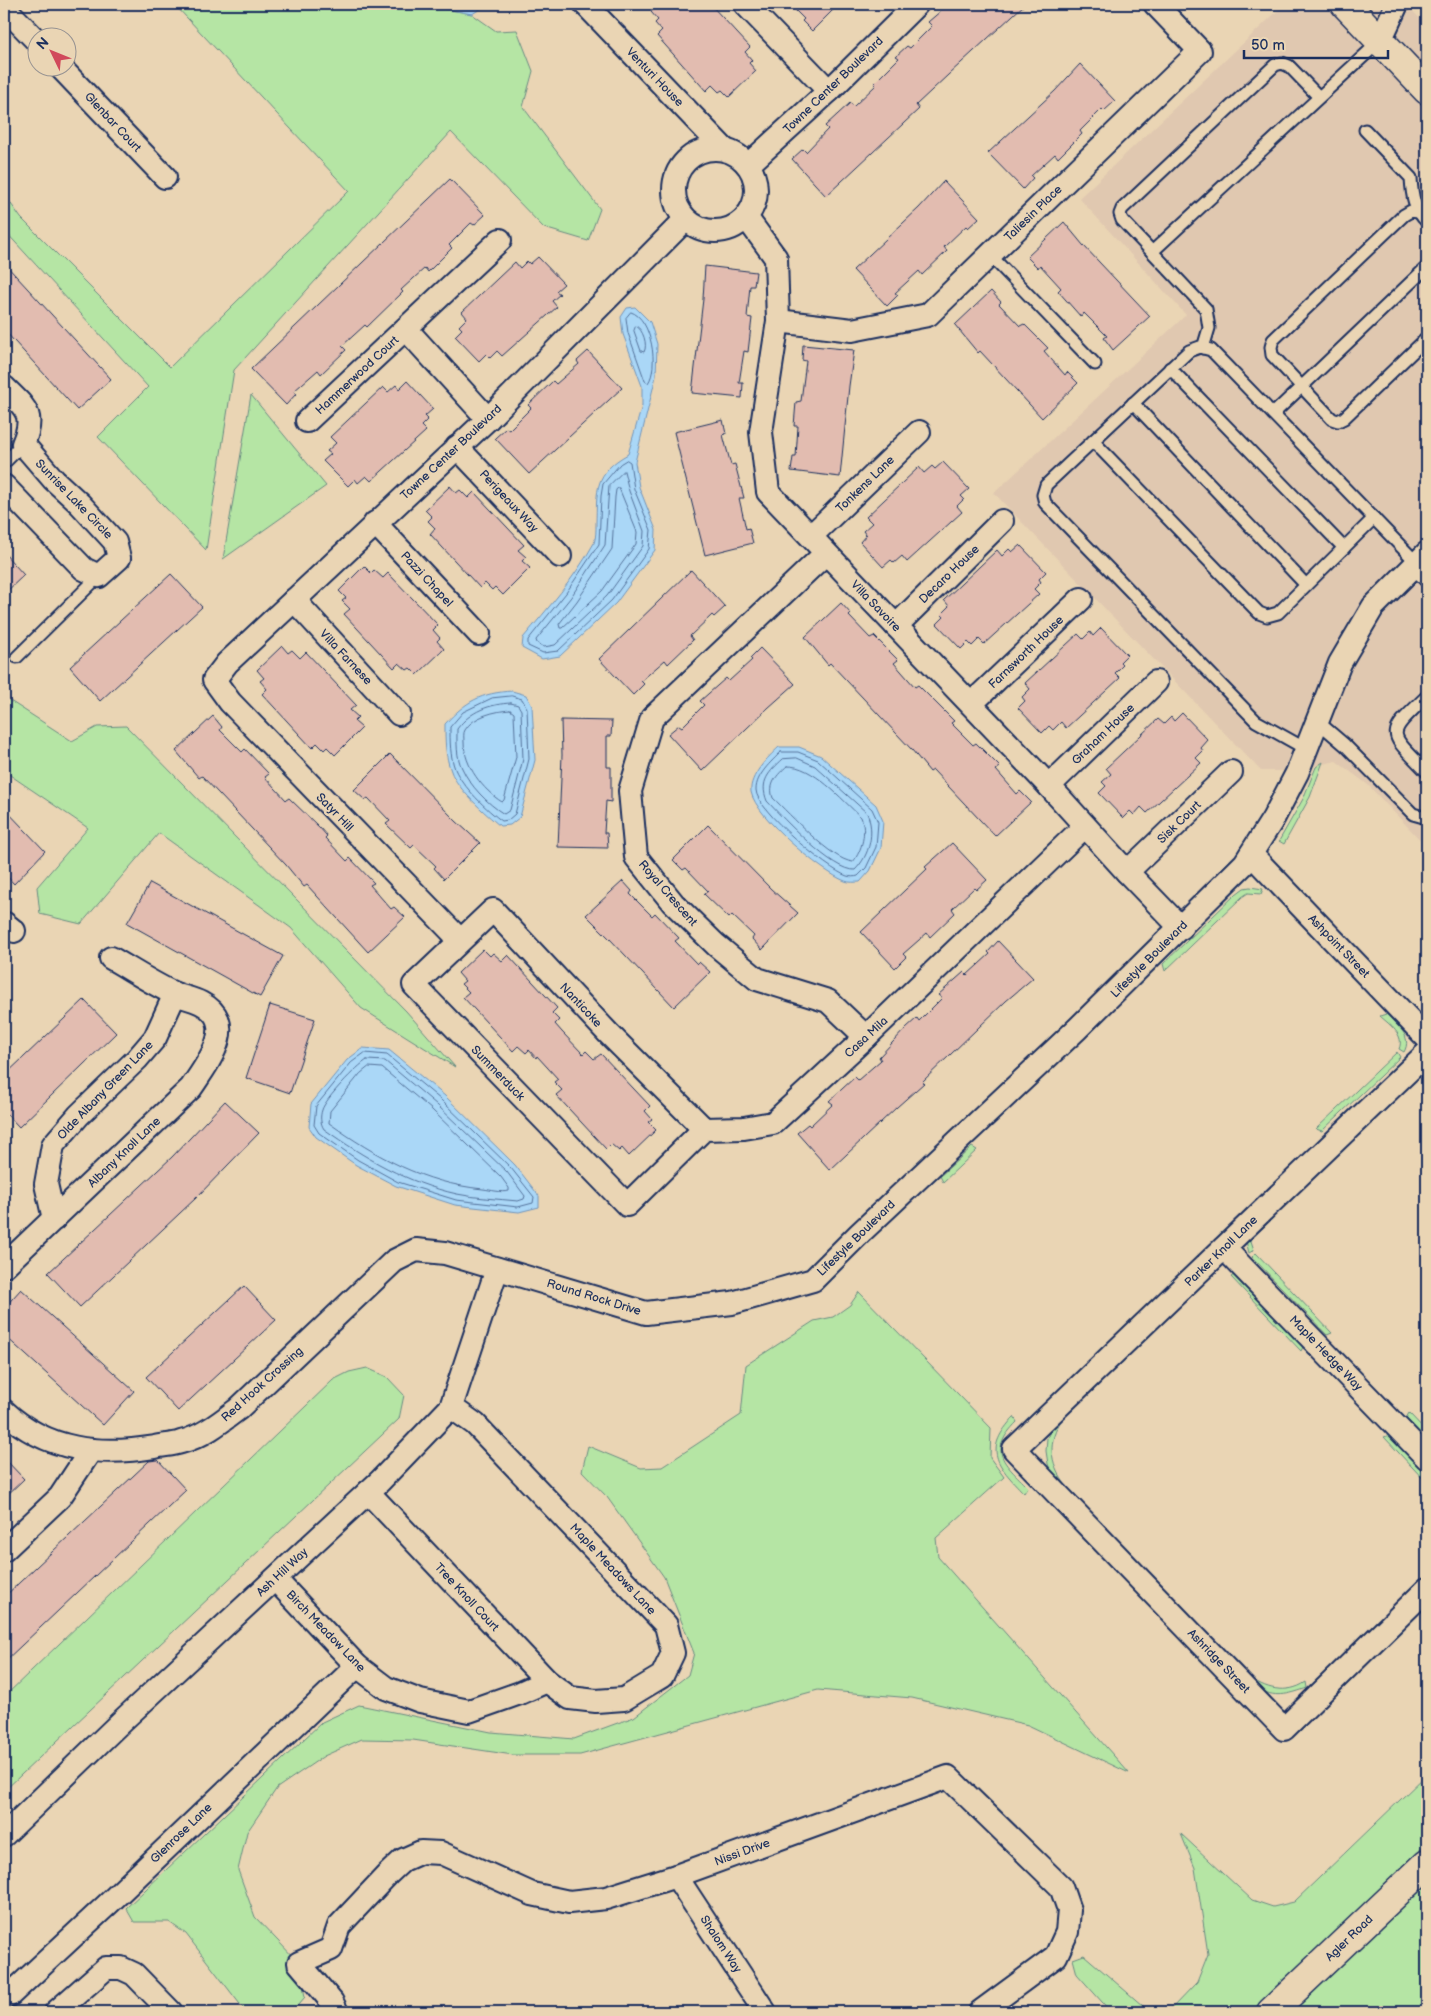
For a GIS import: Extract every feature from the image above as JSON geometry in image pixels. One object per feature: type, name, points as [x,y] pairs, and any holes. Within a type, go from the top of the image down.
[{"type":"main road","points":[[1345,4],[1427,90]]},
{"type":"main road","name":"Agler Road","points":[[1271,2012],[1427,1864]]},
{"type":"street","name":"Venturi House","points":[[585,4],[725,150]]},
{"type":"street","points":[[745,4],[829,91]]},
{"type":"street","name":"Towne Center Boulevard","points":[[748,165],[829,91],[916,4]]},
{"type":"street","name":"Taliesin Place","points":[[778,321],[852,330],[928,315],[1200,51],[1155,4]]},
{"type":"street","points":[[1380,40],[1397,4]]},
{"type":"street","points":[[4,7],[28,32]]},
{"type":"street","name":"Glenbar Court","points":[[71,78],[165,177]]},
{"type":"street","points":[[710,149],[725,150],[738,156],[748,165],[755,182],[755,201],[746,218],[727,230],[704,231],[685,220],[676,207],[673,192],[676,177],[683,163],[695,154],[710,149]]},
{"type":"street","name":"Villa Savoire","points":[[746,218],[776,258],[778,321],[761,432],[768,492],[1049,786],[1181,928]]},
{"type":"street","name":"Towne Center Boulevard","points":[[214,680],[227,663],[488,419],[685,220]]},
{"type":"street","name":"Hammerwood Court","points":[[307,421],[500,240]]},
{"type":"street","name":"Hammerwood Court","points":[[406,329],[488,419]]},
{"type":"street","points":[[4,387],[27,410],[30,428],[23,444]]},
{"type":"street","name":"Tonkens Lane","points":[[810,536],[919,432]]},
{"type":"street","name":"Sunrise Lake Circle","points":[[23,444],[54,480],[80,504],[115,542],[120,558],[99,576]]},
{"type":"street","name":"Perigeaux Way","points":[[457,447],[560,556]]},
{"type":"street","points":[[4,486],[84,569],[99,576]]},
{"type":"street","name":"Decaro House","points":[[896,626],[1002,521]]},
{"type":"street","name":"Pazzi Chapel","points":[[375,524],[479,634]]},
{"type":"street","name":"Royal Crescent","points":[[826,553],[652,718],[630,791],[636,857],[685,915],[757,980],[828,1001],[866,1037]]},
{"type":"street","name":"Lifestyle Boulevard","points":[[780,1289],[813,1280],[859,1234],[1077,1029],[1245,863],[1273,819],[1297,772],[1340,663],[1373,607],[1421,566]]},
{"type":"street","name":"Farnsworth House","points":[[971,704],[1081,599]]},
{"type":"street","name":"Villa Farnese","points":[[294,600],[399,714]]},
{"type":"street","name":"Satyr Hill","points":[[214,680],[244,716],[460,940]]},
{"type":"street","name":"Graham House","points":[[1049,786],[1156,682]]},
{"type":"street","name":"Sisk Court","points":[[1127,872],[1231,772]]},
{"type":"street","name":"Casa Mila","points":[[704,1129],[744,1128],[773,1123],[866,1037],[1085,826]]},
{"type":"street","name":"Ashpoint Street","points":[[1251,854],[1427,1038]]},
{"type":"street","name":"Nanticoke","points":[[460,940],[493,910],[608,1033],[704,1129]]},
{"type":"street","name":"Summerduck","points":[[460,940],[414,985],[627,1205],[704,1129]]},
{"type":"street","points":[[111,958],[175,994]]},
{"type":"street","name":"Albany Knoll Lane","points":[[4,1266],[191,1088],[214,1053],[220,1033],[219,1023],[214,1014],[202,1004],[175,994]]},
{"type":"street","name":"Olde Albany Green Lane","points":[[54,1219],[46,1184],[53,1145],[79,1115],[137,1059],[155,1038],[175,994]]},
{"type":"street","name":"Parker Knoll Lane","points":[[1014,1449],[1427,1053]]},
{"type":"street","name":"Maple Hedge Way","points":[[1224,1248],[1427,1458]]},
{"type":"street","name":"Red Hook Crossing","points":[[4,1411],[16,1423],[47,1441],[91,1450],[111,1452],[182,1442],[212,1428],[238,1410],[394,1261],[416,1250],[445,1253],[497,1269]]},
{"type":"street","name":"Round Rock Drive","points":[[497,1269],[646,1313],[732,1303],[780,1289]]},
{"type":"street","name":"Ash Hill Way","points":[[4,1835],[123,1720],[368,1492],[452,1407],[497,1269]]},
{"type":"street","name":"Maple Meadows Lane","points":[[452,1407],[475,1424],[666,1624],[673,1653],[662,1676],[624,1699],[596,1700],[570,1698]]},
{"type":"street","name":"Ashridge Street","points":[[1014,1449],[1284,1729],[1427,1589]]},
{"type":"street","points":[[4,1550],[60,1497],[91,1450]]},
{"type":"street","name":"Tree Knoll Court","points":[[368,1492],[547,1681],[570,1698]]},
{"type":"street","name":"Birch Meadow Lane","points":[[275,1578],[357,1666],[386,1688],[420,1701],[469,1711],[520,1693],[547,1681]]},
{"type":"street","name":"Glenrose Lane","points":[[4,1998],[10,1995],[109,1904],[357,1666]]},
{"type":"street","name":"Nissi Drive","points":[[337,2012],[332,2002],[299,1963],[331,1949],[339,1926],[402,1860],[421,1852],[441,1853],[532,1894],[569,1902],[606,1898],[676,1876],[948,1777],[1061,1887],[1069,1910],[1068,1932],[1056,1956],[987,2010]]},
{"type":"street","name":"Shalom Way","points":[[676,1876],[766,2012]]},
{"type":"street","points":[[56,2012],[106,1968],[121,1968],[134,1974],[171,2012]]},
{"type":"lane","points":[[1152,252],[1380,40]]},
{"type":"lane","points":[[1203,348],[1209,328],[1206,310],[1122,220],[1120,214],[1122,209],[1275,65],[1289,66],[1318,96]]},
{"type":"lane","points":[[1365,130],[1411,178],[1418,212],[1427,222]]},
{"type":"lane","points":[[1418,212],[1411,211],[1404,215],[1273,340],[1270,347],[1272,355],[1332,419],[1338,421],[1344,418],[1427,338]]},
{"type":"lane","points":[[990,255],[1094,364]]},
{"type":"lane","points":[[1272,414],[1427,267]]},
{"type":"lane","points":[[1306,749],[1256,721],[1045,503],[1043,495],[1046,485],[1188,351],[1203,348],[1211,350],[1421,566]]},
{"type":"lane","points":[[1170,368],[1344,548]]},
{"type":"lane","points":[[1133,403],[1306,585]]},
{"type":"lane","points":[[1093,441],[1259,613],[1267,616],[1278,613],[1374,518]]},
{"type":"lane","points":[[4,463],[23,444]]},
{"type":"lane","points":[[17,657],[99,576]]},
{"type":"lane","points":[[1427,697],[1398,724],[1395,732],[1396,740],[1427,772]]},
{"type":"lane","points":[[1317,722],[1345,745],[1412,814],[1424,819],[1427,818]]},
{"type":"shaded area","points":[[1285,4],[1406,4],[1427,26],[1427,847],[1367,784],[1336,761],[1294,771],[1261,771],[994,493],[1186,315],[1079,198]]},
{"type":"green space","points":[[174,4],[420,4],[472,14],[496,31],[517,30],[533,71],[523,107],[600,209],[588,241],[544,228],[451,132],[234,370],[206,550],[98,437],[148,387],[4,230],[4,194],[21,218],[170,367],[349,191]]},
{"type":"green space","points":[[251,395],[326,486],[223,559]]},
{"type":"green space","points":[[4,697],[72,741],[97,727],[126,726],[406,1011],[455,1067],[361,1008],[291,928],[159,833],[81,924],[40,914],[37,887],[88,828],[4,771]]},
{"type":"green space","points":[[1323,762],[1310,797],[1284,844],[1279,841],[1303,799],[1316,767]]},
{"type":"green space","points":[[1244,888],[1263,889],[1261,894],[1248,893],[1242,897],[1165,971],[1163,964],[1236,894]]},
{"type":"green space","points":[[1386,1014],[1405,1036],[1407,1041],[1404,1052],[1399,1049],[1400,1039],[1396,1031],[1380,1016]]},
{"type":"green space","points":[[1397,1052],[1400,1057],[1322,1131],[1316,1129]]},
{"type":"green space","points":[[972,1147],[977,1150],[943,1182],[940,1176]]},
{"type":"green space","points":[[1267,1216],[1273,1218],[1253,1237],[1251,1241],[1254,1250],[1249,1253],[1246,1241]]},
{"type":"green space","points":[[1256,1253],[1332,1333],[1327,1335],[1252,1257]]},
{"type":"green space","points":[[1235,1274],[1304,1345],[1301,1351],[1231,1277]]},
{"type":"green space","points":[[859,1292],[991,1428],[990,1458],[1004,1477],[936,1538],[938,1557],[1129,1773],[1028,1725],[912,1698],[818,1690],[580,1755],[513,1755],[413,1740],[362,1739],[324,1756],[277,1788],[247,1832],[238,1870],[255,1917],[299,1963],[305,1997],[292,2012],[246,2012],[186,1934],[169,1922],[134,1922],[126,1908],[322,1722],[359,1705],[491,1732],[574,1739],[634,1717],[688,1675],[694,1653],[664,1577],[607,1497],[582,1471],[588,1446],[641,1468],[662,1467],[741,1415],[746,1365],[814,1321],[833,1317],[850,1305]]},
{"type":"green space","points":[[367,1368],[387,1377],[404,1395],[399,1419],[4,1791],[4,1697],[333,1380],[349,1372]]},
{"type":"green space","points":[[1409,1413],[1427,1432],[1427,1440],[1406,1418]]},
{"type":"green space","points":[[1058,1416],[1063,1418],[1054,1435],[1052,1452],[1056,1467],[1074,1496],[1112,1533],[1106,1535],[1053,1477],[1046,1451],[1047,1438]]},
{"type":"green space","points":[[1014,1417],[1017,1422],[1003,1441],[1002,1457],[1012,1471],[1028,1487],[1024,1493],[1006,1474],[997,1456],[996,1448],[999,1439],[1004,1429]]},
{"type":"green space","points":[[1390,1435],[1427,1475],[1427,1483],[1384,1437]]},
{"type":"green space","points":[[1248,1676],[1254,1681],[1276,1689],[1291,1688],[1306,1682],[1307,1688],[1278,1695],[1267,1693],[1259,1689]]},
{"type":"green space","points":[[1427,1774],[1427,1843],[1252,2012],[1163,2012],[1170,2010],[1197,1982],[1208,1954],[1195,1868],[1181,1834],[1252,1900],[1273,1907],[1294,1902]]},
{"type":"green space","points":[[1427,1876],[1427,2012],[1280,2012]]},
{"type":"green space","points":[[1084,1955],[1150,2012],[1111,2012],[1077,1974],[1073,1959]]},
{"type":"water","points":[[420,4],[489,4],[472,14]]},
{"type":"water","points":[[635,307],[650,322],[657,344],[656,376],[635,462],[639,487],[656,530],[655,550],[616,603],[560,656],[542,659],[522,648],[523,638],[570,581],[594,543],[600,483],[603,475],[609,468],[628,454],[642,406],[642,386],[623,334],[621,317],[627,308]]},
{"type":"water","points":[[512,691],[526,695],[532,706],[535,760],[520,817],[510,825],[500,826],[472,800],[454,778],[446,754],[445,724],[460,709],[483,696]]},
{"type":"water","points":[[779,747],[799,747],[821,756],[876,805],[883,821],[881,848],[870,871],[860,882],[845,881],[821,867],[791,843],[755,803],[751,786],[756,773]]},
{"type":"water","points":[[363,1048],[389,1050],[445,1096],[515,1165],[539,1196],[539,1207],[519,1212],[455,1205],[396,1186],[356,1165],[316,1137],[309,1127],[311,1104],[347,1060]]},
{"type":"building","points":[[660,4],[710,4],[750,47],[745,52],[752,60],[749,63],[756,71],[729,97],[722,90],[719,92],[712,85],[706,91],[657,36],[662,31],[655,23],[658,20],[651,12]]},
{"type":"building","points":[[789,4],[839,4],[812,31],[802,21],[804,19]]},
{"type":"building","points":[[949,4],[1025,4],[916,105],[919,109],[826,196],[792,159],[803,149],[806,152],[828,129],[825,126],[850,103],[854,106],[876,85],[874,83],[899,58],[896,56],[907,46],[910,48],[932,26],[928,22]]},
{"type":"building","points":[[1080,64],[1115,101],[1104,111],[1102,109],[1080,131],[1082,134],[1058,158],[1055,154],[1031,176],[1033,178],[1023,189],[988,153],[1055,91]]},
{"type":"building","points":[[450,179],[485,215],[474,225],[471,223],[449,245],[452,248],[428,272],[425,268],[401,290],[403,292],[367,327],[365,325],[342,346],[346,350],[321,374],[318,370],[294,391],[296,394],[286,405],[251,369]]},
{"type":"building","points":[[944,181],[979,218],[968,228],[966,226],[944,247],[947,251],[922,275],[919,271],[895,293],[898,295],[887,306],[853,270],[919,208]]},
{"type":"building","points":[[1064,222],[1083,245],[1150,316],[1113,350],[1104,338],[1107,336],[1084,313],[1081,317],[1058,291],[1061,288],[1040,265],[1038,268],[1027,257]]},
{"type":"building","points":[[538,257],[564,284],[556,291],[560,294],[552,301],[557,307],[502,356],[497,351],[490,358],[486,354],[479,361],[455,336],[462,329],[459,326],[467,318],[462,312],[515,262],[520,268],[527,261],[530,264]]},
{"type":"building","points":[[4,263],[111,379],[77,410],[4,330]]},
{"type":"building","points":[[705,266],[756,272],[754,286],[750,286],[747,317],[752,318],[748,352],[744,351],[739,383],[743,383],[742,398],[692,393]]},
{"type":"building","points":[[991,291],[1001,302],[999,304],[1020,326],[1024,324],[1048,348],[1044,351],[1065,375],[1067,372],[1078,383],[1042,418],[980,351],[978,353],[955,325]]},
{"type":"building","points":[[803,345],[854,350],[840,477],[791,471],[793,457],[796,457],[798,426],[794,426],[796,402],[801,401],[806,361],[802,360]]},
{"type":"building","points":[[588,351],[622,388],[529,474],[495,438],[506,428],[509,430],[531,408],[528,405],[553,381],[556,384],[579,364],[577,361]]},
{"type":"building","points":[[407,381],[433,409],[425,416],[428,419],[421,426],[426,431],[371,481],[366,476],[358,483],[355,479],[348,486],[323,461],[331,454],[327,451],[336,443],[330,437],[383,387],[388,392],[396,385],[399,389]]},
{"type":"building","points":[[723,420],[726,434],[723,435],[731,465],[735,464],[744,498],[739,498],[746,529],[749,528],[753,543],[705,555],[674,432]]},
{"type":"building","points":[[943,462],[969,489],[961,496],[964,499],[957,506],[962,512],[907,562],[902,556],[894,563],[891,560],[883,567],[860,542],[866,535],[863,531],[872,523],[866,517],[919,467],[924,473],[932,466],[935,469]]},
{"type":"building","points":[[450,486],[456,493],[460,490],[468,498],[474,492],[524,545],[518,550],[526,557],[522,561],[530,568],[503,595],[495,587],[492,590],[485,583],[480,588],[430,534],[435,528],[428,521],[432,517],[425,510]]},
{"type":"building","points":[[1020,545],[1046,572],[1039,579],[1041,582],[1034,589],[1039,594],[984,644],[979,639],[972,646],[968,642],[961,649],[937,624],[944,617],[941,614],[949,606],[944,600],[997,550],[1002,556],[1009,549],[1012,552]]},
{"type":"building","points":[[4,553],[24,575],[4,594]]},
{"type":"building","points":[[364,566],[371,573],[374,570],[383,578],[388,573],[438,625],[433,630],[440,638],[437,641],[444,649],[417,675],[410,668],[407,670],[399,663],[394,668],[344,614],[350,609],[342,601],[346,598],[339,591]]},
{"type":"building","points":[[691,570],[725,607],[714,617],[712,615],[690,636],[693,640],[668,664],[665,660],[641,681],[644,684],[633,695],[599,659]]},
{"type":"building","points":[[171,574],[202,607],[100,701],[70,667]]},
{"type":"building","points":[[841,603],[851,614],[849,616],[870,638],[874,636],[898,660],[894,663],[915,687],[918,685],[954,721],[951,723],[973,745],[976,743],[1000,767],[996,770],[1017,794],[1020,791],[1031,802],[995,836],[933,770],[930,772],[912,750],[830,663],[828,665],[805,637]]},
{"type":"building","points":[[1101,628],[1127,655],[1120,662],[1123,665],[1115,673],[1120,678],[1066,728],[1061,722],[1053,730],[1049,726],[1042,733],[1018,708],[1025,701],[1022,697],[1030,689],[1025,683],[1078,634],[1083,639],[1090,632],[1093,636]]},
{"type":"building","points":[[282,646],[288,653],[292,650],[300,658],[306,652],[356,705],[350,710],[358,717],[354,721],[362,728],[335,755],[327,747],[324,750],[317,743],[312,748],[262,694],[267,689],[260,681],[264,678],[257,670]]},
{"type":"building","points":[[760,648],[795,684],[702,771],[668,734],[679,725],[682,727],[704,705],[700,701],[726,678],[729,681],[752,660],[750,658]]},
{"type":"building","points":[[1182,713],[1208,740],[1201,748],[1203,751],[1196,758],[1201,763],[1147,813],[1141,807],[1134,815],[1130,811],[1123,818],[1099,793],[1106,786],[1102,782],[1111,774],[1106,768],[1158,719],[1164,724],[1171,717],[1174,721]]},
{"type":"building","points":[[213,716],[222,727],[220,730],[242,752],[245,749],[269,774],[265,777],[286,800],[289,798],[319,827],[327,836],[325,838],[347,861],[350,858],[374,883],[370,885],[391,909],[394,907],[405,917],[368,952],[307,885],[304,887],[286,865],[202,776],[199,778],[176,751]]},
{"type":"building","points":[[561,720],[612,721],[611,736],[607,736],[607,767],[611,767],[611,802],[606,801],[604,833],[607,833],[608,848],[558,847],[562,755]]},
{"type":"building","points":[[390,754],[480,843],[444,879],[434,868],[436,866],[414,845],[411,848],[386,824],[390,821],[368,798],[365,800],[354,790]]},
{"type":"building","points":[[4,808],[45,851],[14,884],[4,873]]},
{"type":"building","points":[[708,825],[771,889],[798,913],[762,950],[752,939],[754,936],[732,915],[729,918],[704,894],[708,891],[686,868],[683,870],[673,860]]},
{"type":"building","points":[[952,843],[987,880],[976,890],[974,888],[952,909],[955,913],[930,937],[927,933],[903,954],[906,957],[895,968],[861,932],[927,869],[925,867]]},
{"type":"building","points":[[623,881],[632,891],[630,894],[652,916],[655,913],[679,938],[675,941],[697,964],[699,962],[710,972],[674,1007],[586,915]]},
{"type":"building","points":[[150,883],[283,956],[260,997],[127,923]]},
{"type":"building","points":[[998,941],[1033,978],[1006,1001],[922,1082],[924,1083],[830,1170],[797,1133],[808,1124],[810,1126],[833,1104],[829,1101],[855,1077],[858,1080],[881,1060],[879,1057],[906,1028],[917,1018],[919,1021],[942,998],[938,995],[964,972],[967,975],[990,954],[988,952]]},
{"type":"building","points":[[483,949],[490,956],[493,953],[502,961],[508,955],[557,1008],[552,1013],[559,1020],[555,1024],[562,1032],[583,1054],[586,1051],[594,1059],[601,1054],[650,1106],[645,1111],[652,1119],[648,1122],[656,1130],[629,1156],[622,1148],[619,1151],[611,1144],[606,1149],[556,1095],[562,1090],[554,1082],[558,1079],[537,1056],[536,1058],[529,1050],[526,1053],[518,1046],[513,1051],[463,997],[469,992],[461,984],[465,981],[458,973]]},
{"type":"building","points":[[84,1000],[116,1033],[19,1127],[4,1111],[4,1076]]},
{"type":"building","points":[[270,1005],[315,1019],[290,1093],[246,1078]]},
{"type":"building","points":[[225,1101],[259,1133],[196,1198],[80,1307],[48,1273],[172,1157]]},
{"type":"building","points":[[244,1286],[276,1320],[178,1411],[146,1377]]},
{"type":"building","points":[[21,1289],[134,1391],[103,1425],[4,1335],[4,1308]]},
{"type":"building","points":[[4,1458],[24,1479],[4,1498]]},
{"type":"building","points":[[158,1460],[186,1490],[4,1662],[4,1597],[149,1461]]}]
